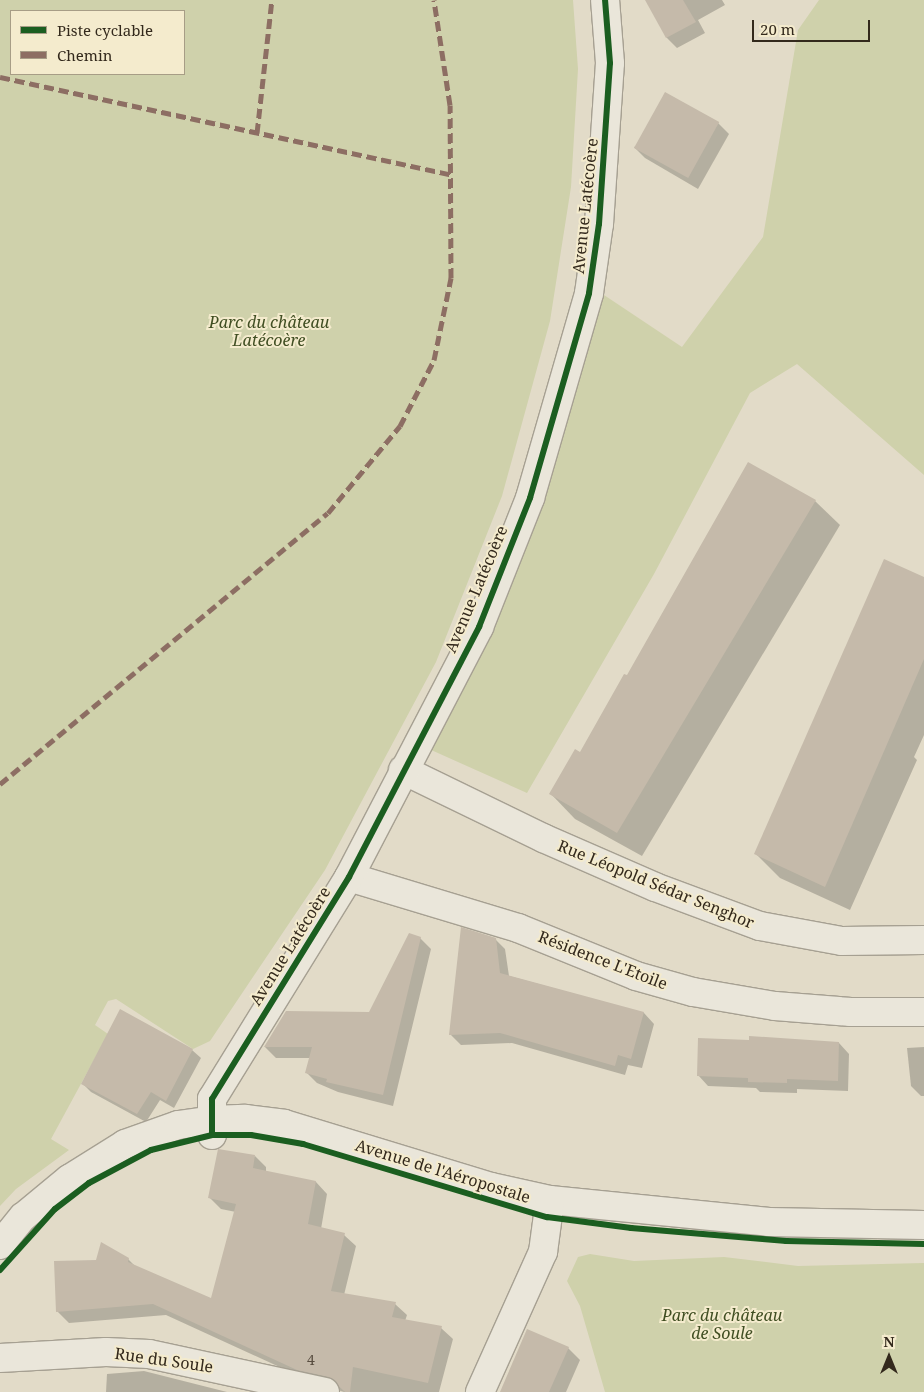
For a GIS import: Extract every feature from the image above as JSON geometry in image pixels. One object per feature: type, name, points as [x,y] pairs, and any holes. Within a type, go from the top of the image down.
[{"type":"street","name":"Avenue Latécoère","points":[[212,1127],[212,1099],[349,877],[479,627],[530,498],[589,293],[599,224],[610,63],[605,0]]},
{"type":"street","name":"Rue Léopold Sédar Senghor","points":[[403,770],[542,838],[655,887],[760,926],[842,941],[924,940]]},
{"type":"street","name":"Résidence L'Etoile","points":[[349,877],[518,928],[636,976],[694,992],[775,1006],[851,1012],[924,1012]]},
{"type":"street","name":"Avenue de l'Aéropostale","points":[[0,1245],[23,1216],[69,1179],[125,1144],[178,1125],[212,1127],[245,1119],[284,1124],[491,1187],[550,1200],[769,1222],[924,1226]]},
{"type":"street","points":[[480,1392],[543,1252],[550,1200]]},
{"type":"street","name":"Rue du Soule","points":[[0,1358],[106,1352],[149,1354],[325,1392]]},
{"type":"green space","name":"Parc du château Latécoère","points":[[0,0],[573,0],[578,69],[571,187],[550,321],[502,496],[436,662],[325,870],[210,1041],[193,1049],[116,999],[108,1001],[95,1025],[108,1034],[51,1139],[69,1150],[16,1189],[0,1206]]},
{"type":"green space","points":[[819,0],[924,0],[924,475],[797,364],[750,393],[654,574],[527,793],[429,749],[520,563],[604,295],[682,347],[763,237],[798,30]]},
{"type":"green space","name":"Parc du château de Soule","points":[[590,1254],[634,1261],[724,1257],[798,1266],[924,1263],[924,1392],[605,1392],[580,1306],[567,1281],[578,1257]]},
{"type":"building","points":[[645,0],[683,0],[696,22],[666,38]]},
{"type":"building","points":[[665,92],[719,122],[688,178],[634,148]]},
{"type":"building","points":[[748,462],[816,500],[617,833],[549,794],[575,749],[580,752],[624,674],[627,675]]},
{"type":"building","points":[[884,559],[924,577],[924,659],[825,887],[754,854]]},
{"type":"building","points":[[461,927],[496,938],[500,973],[644,1012],[631,1059],[618,1055],[615,1066],[500,1033],[449,1035]]},
{"type":"building","points":[[409,933],[421,937],[383,1095],[326,1082],[327,1079],[305,1073],[312,1047],[264,1047],[286,1011],[369,1012]]},
{"type":"building","points":[[120,1009],[193,1049],[166,1101],[151,1092],[137,1114],[81,1084]]},
{"type":"building","points":[[749,1036],[839,1042],[838,1081],[787,1079],[787,1083],[748,1082],[748,1078],[697,1076],[698,1038],[749,1040]]},
{"type":"building","points":[[218,1149],[255,1155],[253,1168],[316,1181],[308,1224],[345,1233],[331,1291],[396,1302],[392,1317],[442,1326],[428,1383],[353,1367],[350,1392],[345,1392],[329,1377],[297,1370],[153,1304],[56,1312],[54,1261],[96,1260],[101,1242],[129,1258],[128,1262],[211,1298],[236,1204],[208,1198]]},
{"type":"building","points":[[527,1329],[569,1347],[549,1392],[500,1392]]},
{"type":"marked path","points":[[257,133],[272,0]]},
{"type":"marked path","points":[[0,784],[328,513],[400,426],[434,360],[451,278],[450,105],[434,0]]},
{"type":"marked path","points":[[0,77],[453,175]]},
{"type":"cycle path","points":[[212,1135],[212,1099],[349,877],[479,627],[530,498],[589,293],[599,224],[610,63],[605,0]]},
{"type":"cycle path","points":[[0,1270],[55,1209],[89,1183],[151,1150],[212,1135],[251,1135],[303,1144],[547,1217],[631,1228],[786,1241],[924,1244]]}]
